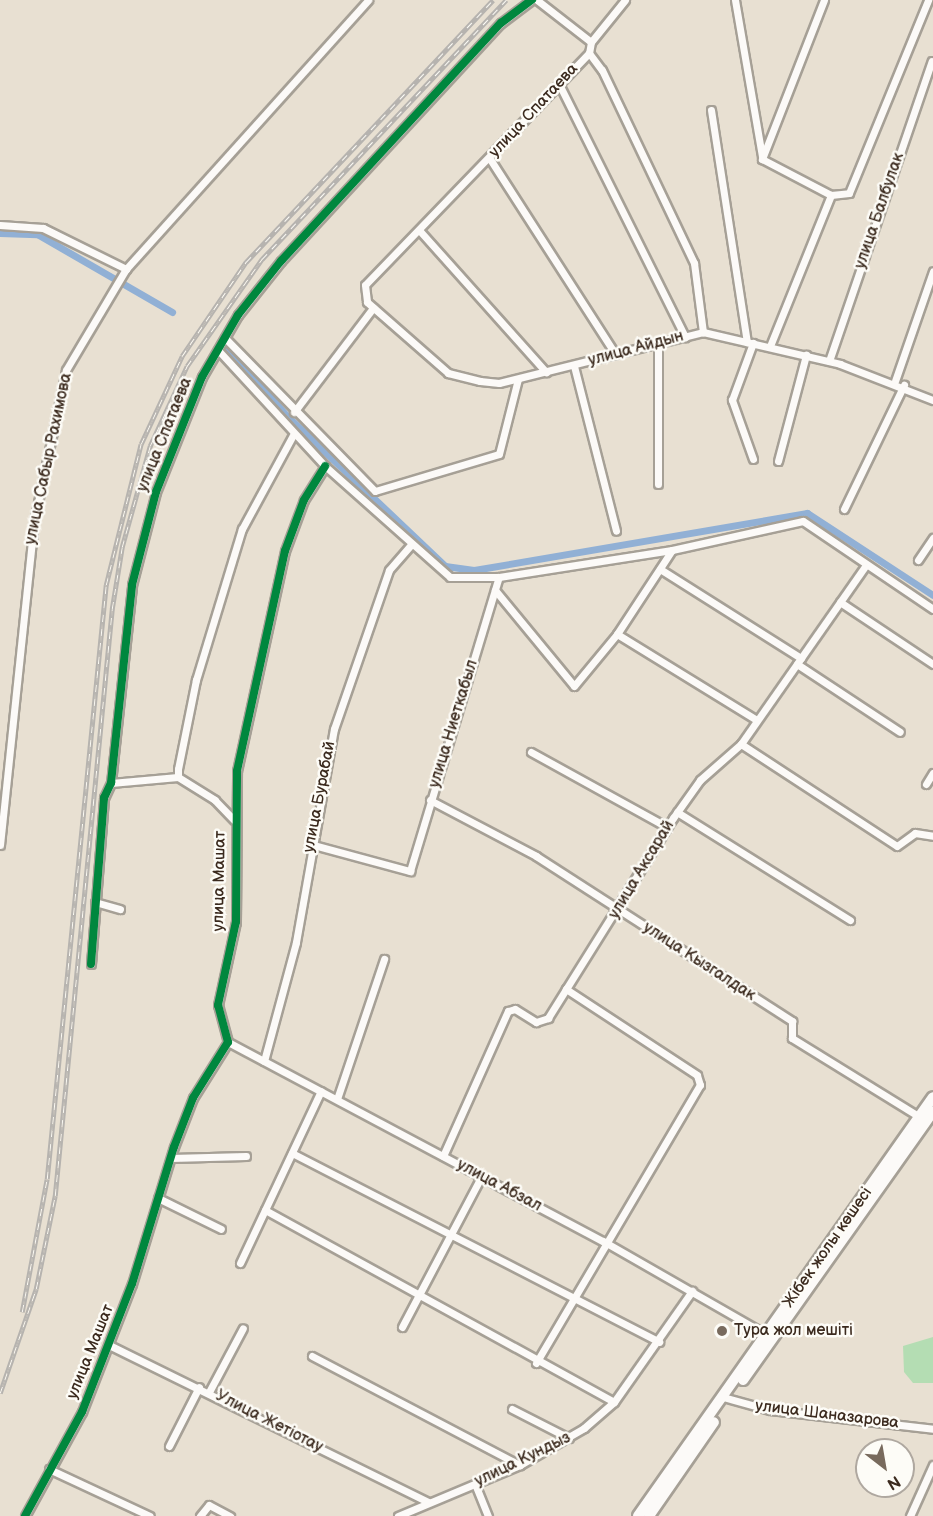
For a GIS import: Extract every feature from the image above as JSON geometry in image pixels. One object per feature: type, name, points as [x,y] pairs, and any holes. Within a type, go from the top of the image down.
[{"type":"main road","name":"Жібек жолы көшесі","points":[[638,1516],[929,1117],[933,1097]]},
{"type":"main road","name":"Жібек жолы көшесі","points":[[649,1516],[767,1335],[929,1117]]},
{"type":"street","name":"улица Сабыр Рахимова","points":[[0,845],[34,520],[66,370],[126,269],[368,0]]},
{"type":"street","name":"улица Спатаева","points":[[91,964],[104,798],[111,783],[124,632],[141,546],[181,425],[218,350],[259,286],[333,202],[501,23],[532,0]]},
{"type":"street","points":[[537,0],[591,42]]},
{"type":"street","name":"улица Спатаева","points":[[363,295],[365,285],[490,159],[589,53],[591,42],[625,0]]},
{"type":"street","points":[[735,0],[762,159]]},
{"type":"street","points":[[762,159],[825,0]]},
{"type":"street","name":"улица Балбулак","points":[[831,195],[849,193],[928,0]]},
{"type":"street","points":[[589,53],[602,70],[694,263],[703,332]]},
{"type":"street","name":"улица Балбулак","points":[[829,361],[932,61]]},
{"type":"street","points":[[559,84],[685,337]]},
{"type":"street","points":[[711,110],[750,342],[732,400],[753,459]]},
{"type":"street","points":[[490,159],[615,354]]},
{"type":"street","points":[[762,159],[831,195],[770,346]]},
{"type":"street","points":[[0,225],[43,228],[126,269]]},
{"type":"street","points":[[419,230],[546,372]]},
{"type":"street","points":[[895,381],[933,271]]},
{"type":"street","name":"улица Айдын","points":[[363,295],[373,308],[448,374],[499,383],[703,332],[829,361],[895,381],[933,400]]},
{"type":"street","points":[[294,412],[373,308]]},
{"type":"street","points":[[225,338],[294,412],[375,491],[499,454],[518,379]]},
{"type":"street","points":[[658,343],[658,484]]},
{"type":"street","points":[[218,350],[293,435],[410,546],[450,577],[499,577],[672,550],[803,521],[865,566],[933,609]]},
{"type":"street","points":[[778,460],[806,355]]},
{"type":"street","points":[[574,366],[616,531]]},
{"type":"street","points":[[844,509],[904,385]]},
{"type":"street","points":[[178,777],[196,680],[242,529],[293,435]]},
{"type":"street","name":"улица Машат","points":[[25,1516],[82,1412],[109,1345],[193,1098],[228,1042],[218,1005],[236,922],[234,820],[248,712],[285,551],[300,508],[325,466]]},
{"type":"street","points":[[918,560],[933,538]]},
{"type":"street","name":"улица Бурабай","points":[[264,1060],[296,942],[310,844],[334,729],[389,570],[410,546]]},
{"type":"street","points":[[495,590],[574,686],[616,634],[672,550]]},
{"type":"street","name":"улица Аксарай","points":[[443,1156],[508,1011],[515,1009],[543,1021],[566,989],[667,826],[700,780],[741,744],[865,566]]},
{"type":"street","points":[[660,569],[799,661],[900,732]]},
{"type":"street","name":"улица Ниеткабыл","points":[[310,844],[410,871],[499,577]]},
{"type":"street","points":[[840,602],[933,664]]},
{"type":"street","points":[[616,634],[757,720]]},
{"type":"street","points":[[741,744],[897,846],[915,833],[933,836]]},
{"type":"street","points":[[531,752],[667,826]]},
{"type":"street","points":[[926,784],[933,773]]},
{"type":"street","points":[[111,783],[178,777],[215,800],[234,820]]},
{"type":"street","name":"улица Кызгалдак","points":[[430,800],[536,856],[792,1021],[792,1038],[929,1117]]},
{"type":"street","points":[[677,812],[850,920]]},
{"type":"street","points":[[95,902],[120,909]]},
{"type":"street","points":[[337,1100],[384,959]]},
{"type":"street","points":[[536,1363],[603,1241],[700,1079],[566,989]]},
{"type":"street","name":"улица Абзал","points":[[228,1042],[603,1241],[767,1335]]},
{"type":"street","points":[[240,1263],[321,1091]]},
{"type":"street","points":[[292,1153],[569,1301],[659,1342]]},
{"type":"street","points":[[171,1158],[246,1156]]},
{"type":"street","points":[[402,1327],[451,1238],[481,1177]]},
{"type":"street","points":[[158,1198],[221,1228]]},
{"type":"street","points":[[265,1210],[419,1294],[536,1363],[614,1402]]},
{"type":"street","name":"улица Кундыз","points":[[398,1516],[520,1465],[569,1438],[614,1402],[659,1342],[692,1291]]},
{"type":"street","points":[[209,1392],[243,1328]]},
{"type":"street","name":"Улица Жетіотау","points":[[109,1345],[199,1387],[428,1502]]},
{"type":"street","points":[[312,1356],[520,1465]]},
{"type":"street","points":[[169,1446],[199,1387]]},
{"type":"street","name":"улица Шаназарова","points":[[726,1398],[770,1410],[933,1429]]},
{"type":"street","points":[[512,1409],[569,1438]]},
{"type":"street","points":[[910,1516],[933,1465]]},
{"type":"street","points":[[49,1469],[150,1516]]},
{"type":"street","points":[[475,1484],[488,1516]]},
{"type":"street","points":[[200,1516],[209,1505],[230,1516]]},
{"type":"green space","points":[[933,1337],[933,1383],[913,1383],[904,1372],[903,1346]]},
{"type":"waterway","points":[[0,233],[37,234],[172,312]]},
{"type":"waterway","points":[[228,348],[286,415],[445,566],[474,570],[807,513],[933,595]]},
{"type":"railway","points":[[22,1312],[47,1179],[106,585],[141,444],[182,356],[246,262],[493,0]]},
{"type":"railway","points":[[0,1393],[36,1289],[55,1196],[112,609],[122,547],[150,446],[187,366],[262,259],[506,0]]},
{"type":"cycle path","points":[[91,964],[104,798],[111,783],[132,585],[156,492],[202,377],[238,315],[281,261],[501,23],[532,0]]},
{"type":"cycle path","points":[[25,1516],[82,1412],[132,1284],[174,1147],[193,1098],[228,1042],[218,1005],[236,922],[237,771],[285,551],[304,500],[325,466]]},
{"type":"place","name":"Тура жол мешіті","points":[[722,1331]]}]
